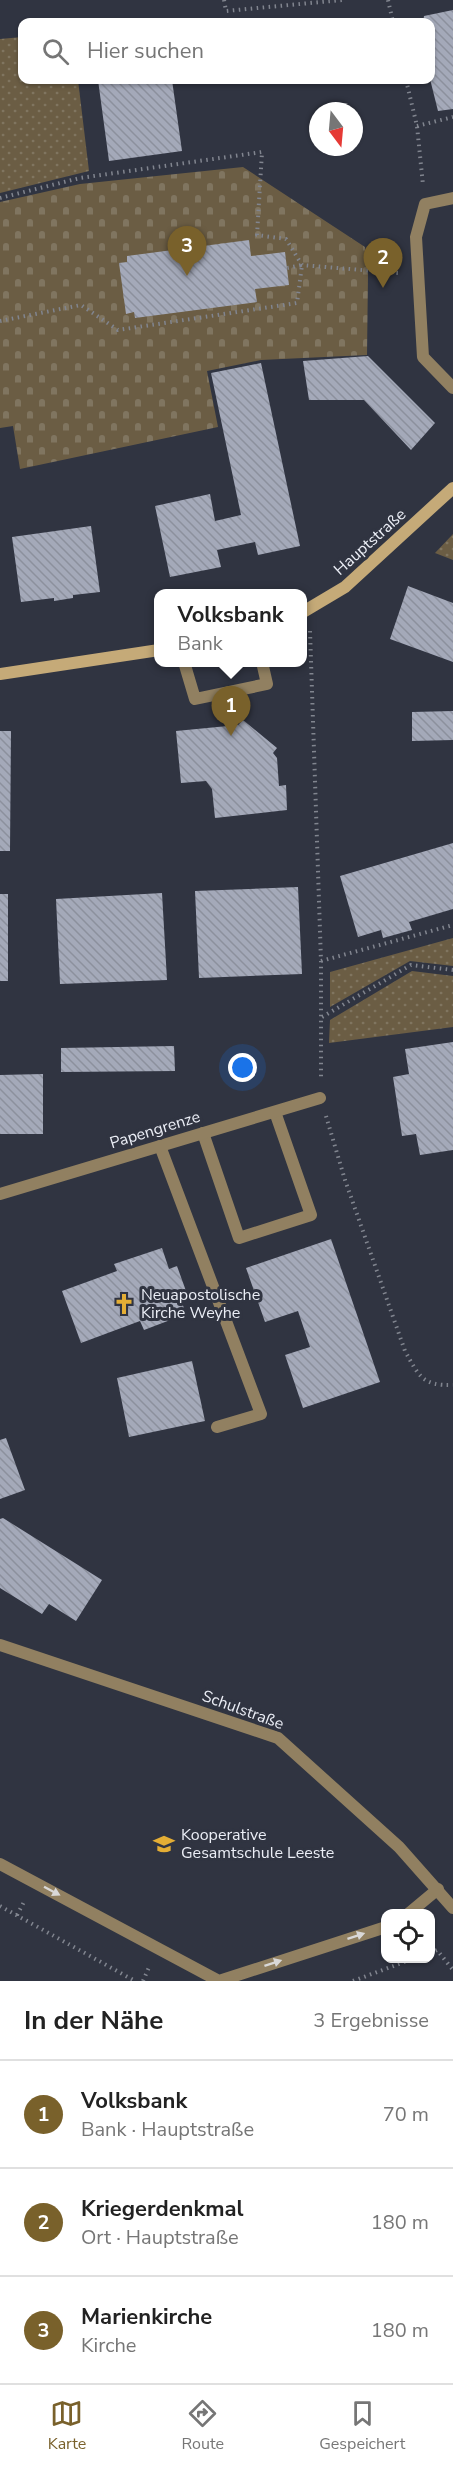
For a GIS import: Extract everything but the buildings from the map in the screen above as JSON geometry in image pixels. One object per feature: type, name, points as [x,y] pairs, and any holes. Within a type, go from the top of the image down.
[{"type":"main road","name":"Hauptstraße","points":[[307,609],[345,588],[453,488]]},
{"type":"main road","points":[[0,674],[154,651]]},
{"type":"street","points":[[453,198],[424,204],[416,237],[423,357],[453,388]]},
{"type":"street","points":[[185,667],[195,699],[267,684],[263,667]]},
{"type":"street","name":"Papengrenze","points":[[0,1194],[320,1098]]},
{"type":"street","points":[[203,1133],[239,1238],[311,1215],[274,1112]]},
{"type":"street","points":[[160,1146],[261,1414],[217,1427]]},
{"type":"street","name":"Schulstraße","points":[[0,1645],[278,1738],[399,1847],[453,1908]]},
{"type":"street","points":[[0,1864],[219,1981],[381,1929]]},
{"type":"street","points":[[414,1909],[438,1889]]},
{"type":"path","points":[[224,0],[226,11],[342,0]]},
{"type":"path","points":[[388,0],[392,18]]},
{"type":"path","points":[[407,84],[417,126],[424,204]]},
{"type":"path","points":[[417,126],[453,117]]},
{"type":"path","points":[[0,198],[80,178],[262,152],[257,235],[286,239],[302,266],[297,303],[118,330],[81,305],[0,321]]},
{"type":"path","points":[[287,268],[302,266],[420,275]]},
{"type":"path","points":[[307,633],[321,962],[320,1098],[345,1180],[405,1351],[418,1373],[434,1386],[453,1385]]},
{"type":"path","points":[[321,962],[453,925]]},
{"type":"path","points":[[322,1017],[411,965],[453,970]]},
{"type":"path","points":[[0,1906],[135,1981]]},
{"type":"path","points":[[435,1951],[437,1950],[453,1970]]},
{"type":"path","points":[[353,1981],[404,1963]]},
{"type":"green space","points":[[18,37],[18,84],[78,84],[89,171],[0,193],[0,39]]},
{"type":"green space","points":[[243,167],[365,247],[368,275],[367,355],[261,360],[207,371],[218,427],[20,469],[13,426],[0,428],[0,202],[80,184]]},
{"type":"green space","points":[[453,534],[453,560],[435,553]]},
{"type":"green space","points":[[453,938],[453,966],[410,961],[330,1007],[330,972]]},
{"type":"green space","points":[[412,971],[453,976],[453,1027],[329,1043],[330,1020]]},
{"type":"place","name":"Marienkirche","points":[[187,276]]},
{"type":"place","name":"Kriegerdenkmal","points":[[383,288]]},
{"type":"place","name":"Volksbank","points":[[231,736]]},
{"type":"place","name":"Neuapostolische Kirche Weyhe","points":[[124,1304]]},
{"type":"place","name":"Kooperative Gesamtschule Leeste","points":[[164,1844]]}]
